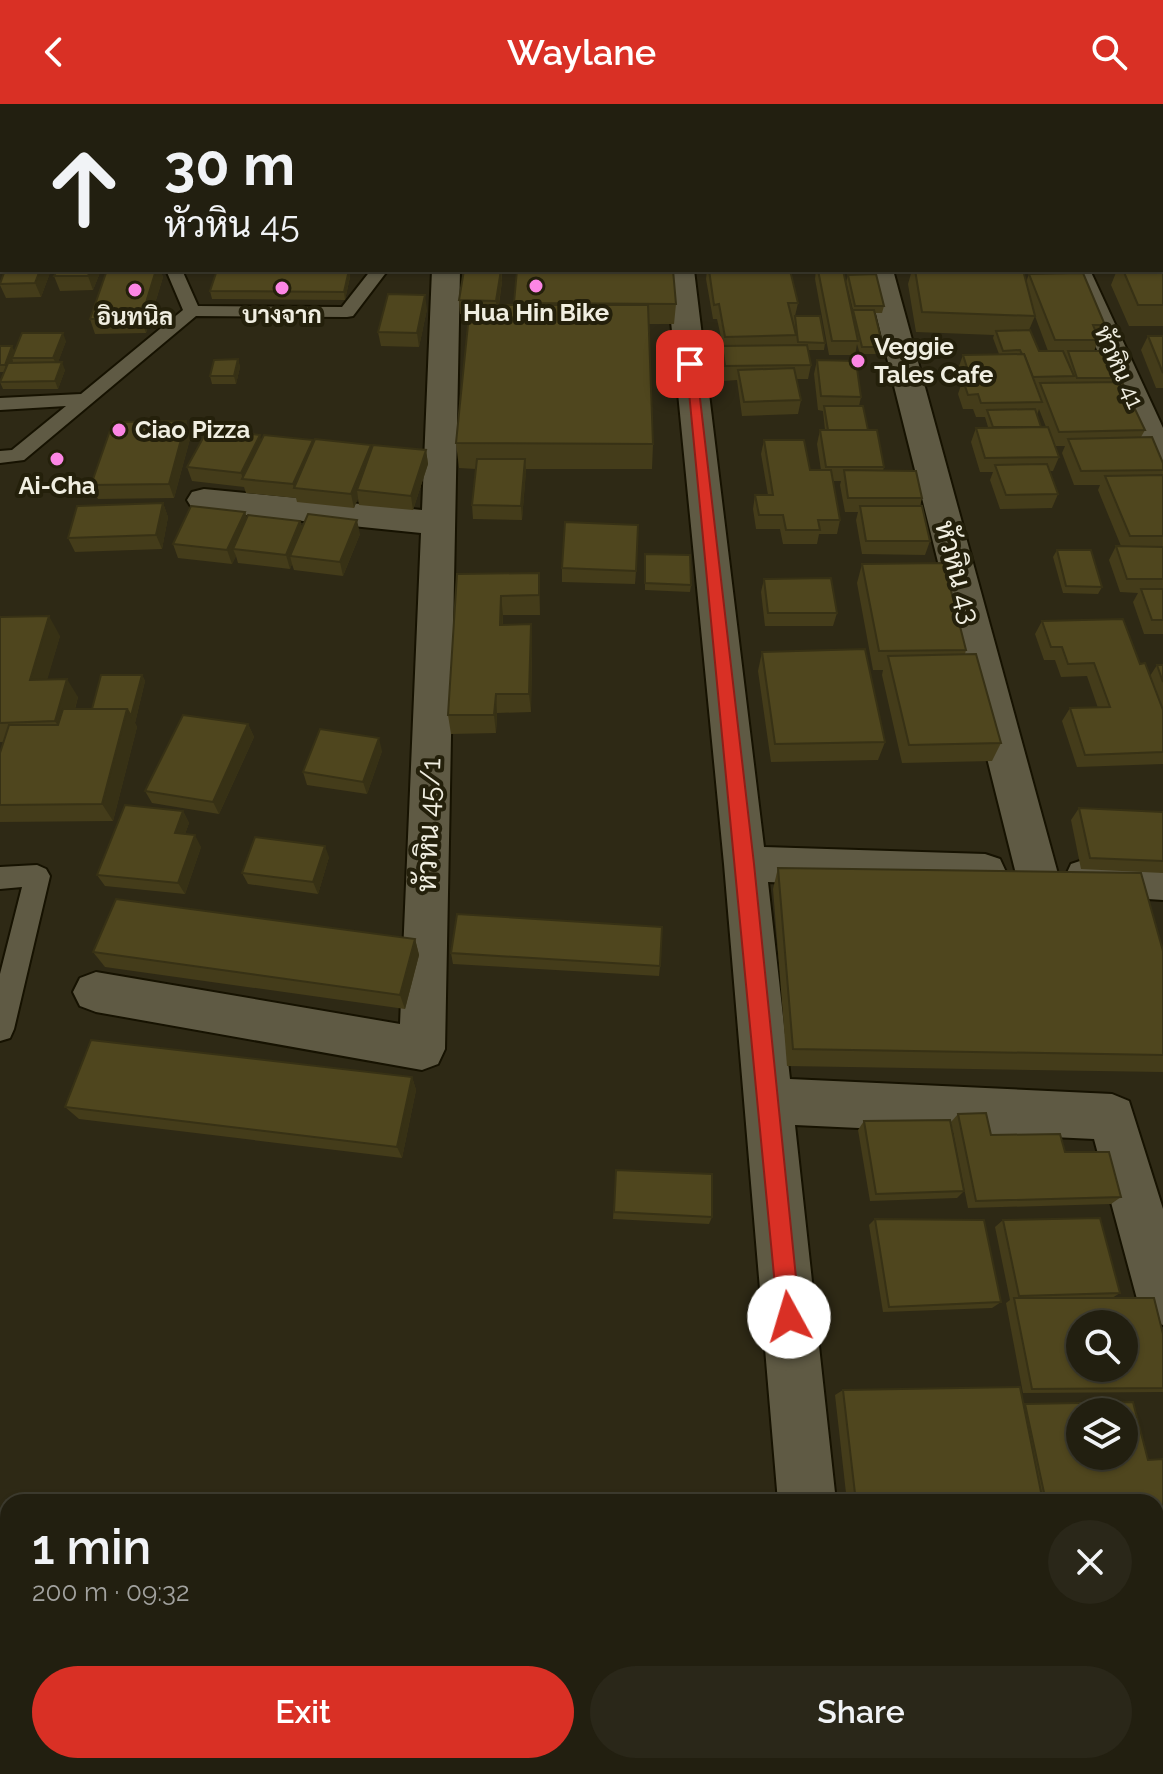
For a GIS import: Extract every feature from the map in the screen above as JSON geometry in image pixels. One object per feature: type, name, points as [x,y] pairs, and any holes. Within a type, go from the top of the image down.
[{"type":"street","name":"หัวหิน 45/1","points":[[96,992],[422,1049],[435,523],[446,272]]},
{"type":"street","points":[[680,272],[745,864],[806,1494]]},
{"type":"street","name":"หัวหิน 43","points":[[880,272],[1037,874]]},
{"type":"street","name":"หัวหิน 41","points":[[1077,272],[1163,464]]},
{"type":"street","points":[[204,500],[435,523]]},
{"type":"street","points":[[745,864],[1037,874],[1163,882]]},
{"type":"street","points":[[768,1101],[1112,1117],[1163,1299]]},
{"type":"lane","points":[[175,272],[192,311]]},
{"type":"lane","points":[[0,457],[17,456],[192,311],[347,312],[378,272]]},
{"type":"lane","points":[[0,404],[85,399]]},
{"type":"lane","points":[[0,878],[37,876],[0,1029]]},
{"type":"building","points":[[4,272],[39,272],[35,283],[0,284]]},
{"type":"building","points":[[56,272],[89,272],[88,276],[54,276]]},
{"type":"building","points":[[106,272],[155,272],[141,319],[90,319]]},
{"type":"building","name":"บางจาก","points":[[216,272],[349,272],[344,292],[210,291]]},
{"type":"building","points":[[464,272],[501,272],[496,301],[459,300]]},
{"type":"building","points":[[517,272],[673,272],[676,304],[514,303]]},
{"type":"building","points":[[709,272],[790,272],[798,303],[788,303],[796,335],[725,337],[719,304],[714,305]]},
{"type":"building","points":[[818,272],[843,272],[858,341],[832,341]]},
{"type":"building","points":[[915,272],[1024,272],[1035,316],[922,312]]},
{"type":"building","points":[[1124,272],[1163,272],[1163,305],[1138,305]]},
{"type":"building","points":[[1083,273],[1105,325],[1093,325],[1099,340],[1055,340],[1029,274]]},
{"type":"building","points":[[876,274],[884,306],[855,306],[848,275]]},
{"type":"building","points":[[388,294],[425,295],[417,333],[378,332]]},
{"type":"building","points":[[470,305],[648,305],[653,444],[456,443]]},
{"type":"building","points":[[853,310],[874,310],[883,347],[862,347]]},
{"type":"building","points":[[795,316],[820,316],[825,343],[798,342]]},
{"type":"building","points":[[1030,330],[1039,351],[1063,351],[1074,376],[1033,377],[1020,350],[1003,351],[996,331]]},
{"type":"building","points":[[22,333],[63,333],[53,358],[12,358]]},
{"type":"building","points":[[1148,336],[1163,336],[1163,373]]},
{"type":"building","points":[[807,345],[811,365],[725,366],[722,346]]},
{"type":"building","points":[[0,346],[12,346],[5,365],[0,365]]},
{"type":"building","points":[[1068,351],[1108,351],[1118,378],[1077,378]]},
{"type":"building","points":[[1024,354],[1042,402],[981,403],[978,394],[968,395],[963,380],[971,380],[963,355]]},
{"type":"building","points":[[238,359],[234,376],[210,376],[214,360]]},
{"type":"building","points":[[817,360],[856,361],[861,397],[821,396]]},
{"type":"building","points":[[62,362],[55,381],[0,382],[8,363]]},
{"type":"building","points":[[794,368],[801,400],[744,402],[738,370]]},
{"type":"building","points":[[1122,382],[1145,430],[1059,432],[1040,383]]},
{"type":"building","points":[[824,406],[863,406],[868,430],[828,430]]},
{"type":"building","points":[[1035,409],[1041,427],[993,427],[987,410]]},
{"type":"building","points":[[186,421],[169,484],[91,485],[113,422]]},
{"type":"building","points":[[1048,427],[1059,457],[985,458],[976,428]]},
{"type":"building","points":[[208,429],[260,435],[241,473],[187,467]]},
{"type":"building","points":[[820,430],[877,430],[884,467],[826,467]]},
{"type":"building","points":[[264,435],[313,440],[293,484],[242,479]]},
{"type":"building","points":[[1152,437],[1163,470],[1081,471],[1068,439]]},
{"type":"building","points":[[315,439],[371,445],[351,494],[294,488]]},
{"type":"building","points":[[764,440],[804,440],[810,470],[831,470],[840,520],[818,520],[820,530],[786,530],[783,515],[759,515],[755,495],[773,495]]},
{"type":"building","points":[[373,445],[426,450],[411,496],[357,490]]},
{"type":"building","points":[[477,459],[525,459],[521,506],[472,505]]},
{"type":"building","points":[[1047,464],[1058,494],[1006,495],[995,465]]},
{"type":"building","points":[[844,470],[916,471],[922,498],[848,498]]},
{"type":"building","points":[[1163,475],[1163,536],[1130,536],[1105,476]]},
{"type":"building","points":[[163,503],[156,535],[68,538],[77,506]]},
{"type":"building","points":[[191,506],[245,512],[227,550],[173,544]]},
{"type":"building","points":[[860,506],[922,506],[930,541],[866,541]]},
{"type":"building","points":[[308,514],[357,520],[340,562],[290,556]]},
{"type":"building","points":[[248,515],[300,521],[286,555],[233,549]]},
{"type":"building","points":[[565,522],[638,525],[636,571],[562,568]]},
{"type":"building","points":[[1116,546],[1163,547],[1163,579],[1127,579]]},
{"type":"building","points":[[1057,550],[1091,550],[1102,587],[1066,586]]},
{"type":"building","points":[[645,554],[690,555],[691,585],[645,583]]},
{"type":"building","points":[[944,563],[966,650],[879,651],[862,564]]},
{"type":"building","points":[[539,573],[539,595],[501,596],[500,625],[531,624],[529,694],[496,694],[494,715],[448,715],[457,574]]},
{"type":"building","points":[[831,578],[837,613],[768,613],[764,579]]},
{"type":"building","points":[[1141,589],[1163,589],[1163,620],[1152,620]]},
{"type":"building","points":[[49,616],[30,680],[67,679],[55,721],[0,723],[0,617]]},
{"type":"building","points":[[1123,619],[1140,664],[1145,663],[1163,710],[1163,752],[1085,755],[1070,708],[1110,707],[1094,663],[1068,664],[1062,647],[1051,647],[1042,621]]},
{"type":"building","points":[[865,649],[885,742],[775,744],[762,652]]},
{"type":"building","points":[[976,654],[1001,743],[909,745],[888,656]]},
{"type":"building","points":[[1157,665],[1163,665],[1163,682]]},
{"type":"building","points":[[101,675],[142,675],[131,716],[127,709],[92,709]]},
{"type":"building","points":[[63,709],[127,709],[102,804],[0,805],[0,753],[9,725],[58,725]]},
{"type":"building","points":[[183,715],[248,724],[213,802],[145,791]]},
{"type":"building","points":[[320,729],[379,738],[363,782],[303,772]]},
{"type":"building","points":[[125,805],[183,811],[175,833],[195,835],[178,883],[97,875]]},
{"type":"building","points":[[1079,808],[1163,812],[1163,861],[1090,858]]},
{"type":"building","points":[[255,837],[325,846],[313,882],[242,873]]},
{"type":"building","points":[[778,868],[1141,873],[1163,951],[1163,1055],[793,1049]]},
{"type":"building","points":[[116,899],[415,939],[400,995],[93,952]]},
{"type":"building","points":[[457,914],[662,927],[660,966],[451,953]]},
{"type":"building","points":[[91,1040],[412,1077],[397,1147],[65,1107]]},
{"type":"building","points":[[986,1113],[991,1135],[1060,1134],[1065,1152],[1109,1152],[1121,1197],[976,1201],[958,1114]]},
{"type":"building","points":[[950,1120],[964,1191],[876,1194],[864,1121]]},
{"type":"building","points":[[616,1170],[712,1174],[712,1217],[614,1212]]},
{"type":"building","points":[[1100,1218],[1120,1293],[1019,1296],[1003,1220]]},
{"type":"building","points":[[875,1219],[984,1220],[1001,1302],[889,1307]]},
{"type":"building","points":[[1014,1298],[1154,1298],[1163,1334],[1163,1388],[1032,1389]]},
{"type":"building","points":[[1020,1387],[1041,1494],[855,1494],[843,1390]]},
{"type":"building","points":[[1066,1403],[1066,1470],[1138,1470],[1138,1421],[1148,1460],[1163,1459],[1163,1494],[1044,1494],[1025,1404]]},
{"type":"place","name":"Hua Hin Bike","points":[[536,286]]},
{"type":"place","name":"บางจาก","points":[[282,288]]},
{"type":"place","name":"อินทนิล","points":[[135,290]]},
{"type":"place","name":"Veggie Tales Cafe","points":[[858,361]]},
{"type":"place","name":"Ciao Pizza","points":[[119,430]]},
{"type":"place","name":"Ai-Cha","points":[[57,459]]},
{"type":"route","points":[[690,364],[745,864],[789,1317]]}]
